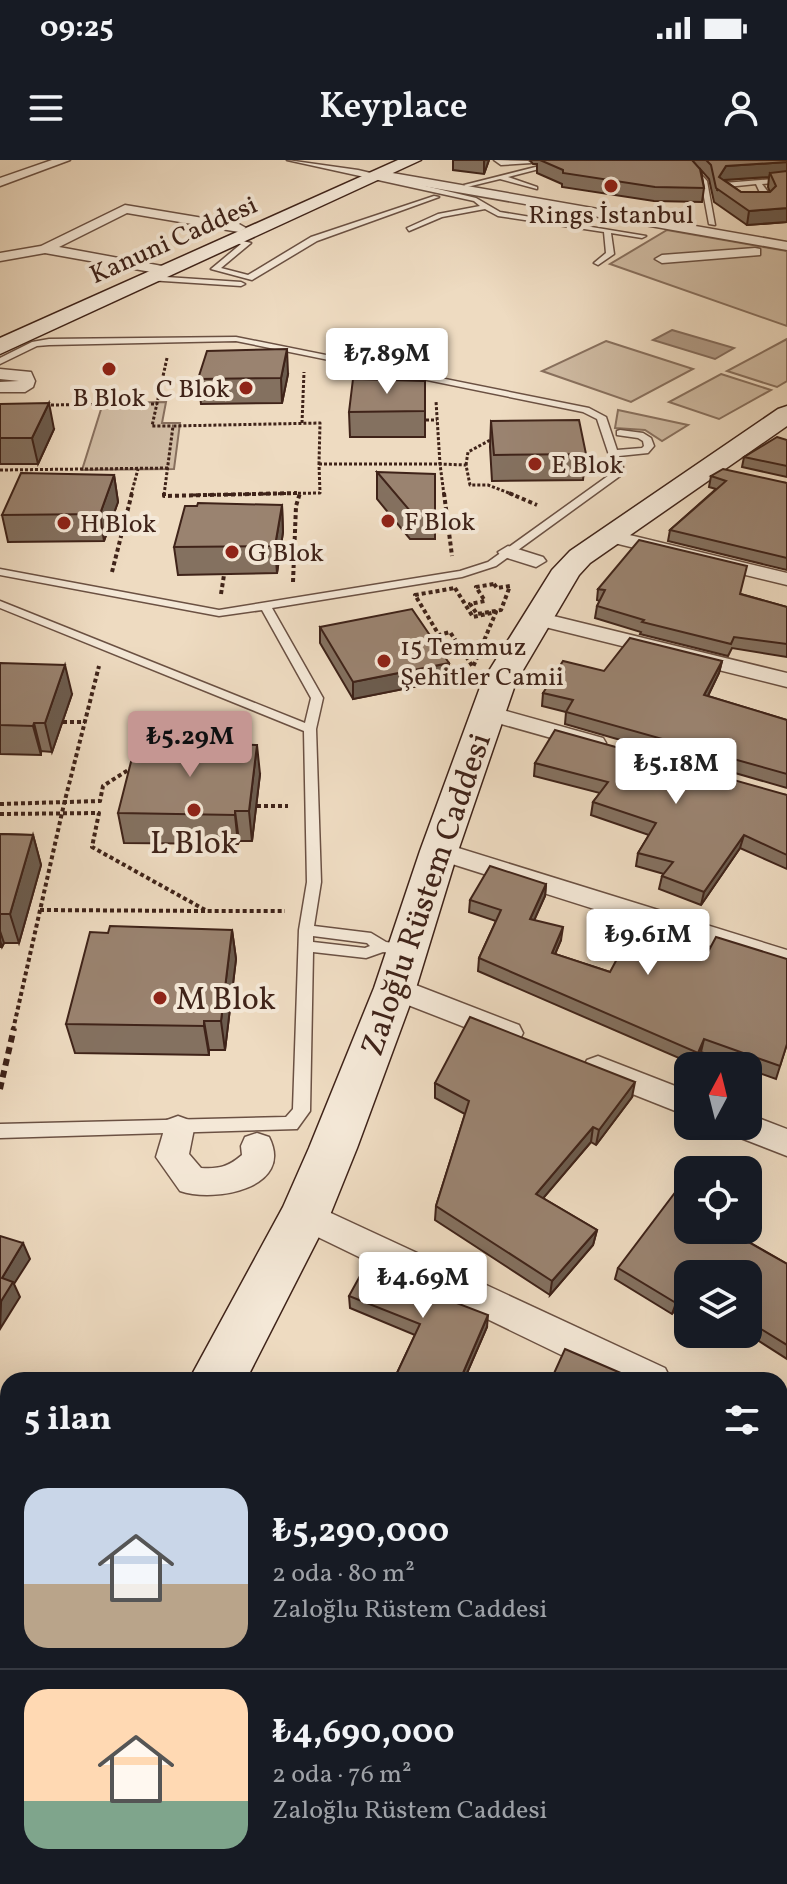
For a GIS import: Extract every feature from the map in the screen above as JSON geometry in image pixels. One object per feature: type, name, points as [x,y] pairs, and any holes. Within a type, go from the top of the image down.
[{"type":"street","points":[[0,184],[64,160]]},
{"type":"street","name":"Kanuni Caddesi","points":[[0,347],[376,171],[412,160]]},
{"type":"street","points":[[376,171],[787,248]]},
{"type":"street","points":[[0,184],[24,191]]},
{"type":"street","points":[[0,257],[45,249],[125,209],[238,235]]},
{"type":"street","points":[[662,259],[787,248]]},
{"type":"street","points":[[45,249],[156,272]]},
{"type":"street","name":"Kanuni Caddesi","points":[[0,333],[156,272]]},
{"type":"street","points":[[0,374],[25,375],[27,381],[25,387],[0,387]]},
{"type":"street","name":"Zaloğlu Rüstem Caddesi","points":[[221,1372],[305,1215],[395,988],[382,947],[439,851],[499,682],[537,618],[537,561],[580,557],[722,471],[785,417]]},
{"type":"street","points":[[613,537],[787,579]]},
{"type":"street","points":[[537,618],[787,680]]},
{"type":"street","points":[[488,713],[622,751]]},
{"type":"street","points":[[439,851],[787,960]]},
{"type":"street","points":[[395,988],[541,1046]]},
{"type":"street","points":[[571,1058],[674,1098]]},
{"type":"street","points":[[178,1129],[172,1157],[192,1181],[221,1184],[245,1173],[259,1160],[257,1146]]},
{"type":"street","points":[[762,1133],[787,1143]]},
{"type":"street","points":[[305,1215],[635,1372]]},
{"type":"lane","points":[[290,160],[376,171],[476,200],[485,207],[527,219],[642,236]]},
{"type":"lane","points":[[497,160],[520,164],[545,160]]},
{"type":"lane","points":[[467,185],[571,160]]},
{"type":"lane","points":[[684,160],[704,181],[713,224]]},
{"type":"lane","points":[[501,177],[535,188]]},
{"type":"lane","points":[[758,183],[767,201],[742,203],[723,190],[724,185],[787,180]]},
{"type":"lane","points":[[156,272],[241,284],[314,239],[436,197]]},
{"type":"lane","points":[[409,229],[440,215],[485,207]]},
{"type":"lane","points":[[598,263],[610,254],[607,230]]},
{"type":"lane","points":[[238,235],[247,243],[215,269],[249,278]]},
{"type":"lane","points":[[0,361],[35,344],[49,342],[236,339],[586,410],[601,417],[617,474],[560,515],[537,561],[492,564],[455,575],[292,603],[219,613],[0,572]]},
{"type":"lane","points":[[613,453],[645,451],[649,446],[648,440],[640,435],[620,433]]},
{"type":"lane","points":[[0,604],[310,729]]},
{"type":"lane","points":[[0,1131],[291,1124],[301,1111],[306,938],[314,882],[310,729],[317,698],[266,607]]},
{"type":"lane","points":[[306,938],[382,947]]},
{"type":"path","points":[[171,340],[152,426],[320,423],[320,493],[164,496],[173,426]]},
{"type":"path","points":[[302,423],[304,353]]},
{"type":"path","points":[[434,379],[440,464],[455,588],[471,609],[477,614],[501,610],[510,586],[497,588],[494,584],[476,587],[485,601],[470,604],[471,609],[473,617],[496,612],[473,667],[450,632],[439,635],[415,595],[455,588]]},
{"type":"path","points":[[47,405],[157,404]]},
{"type":"path","points":[[426,420],[437,420]]},
{"type":"path","points":[[494,438],[468,452],[466,465],[470,485],[488,485],[560,515]]},
{"type":"path","points":[[319,464],[466,465]]},
{"type":"path","points":[[0,470],[169,468]]},
{"type":"path","points":[[107,592],[138,469]]},
{"type":"path","points":[[292,603],[296,506],[300,493]]},
{"type":"path","points":[[435,519],[447,518]]},
{"type":"path","points":[[0,1089],[64,804],[104,645]]},
{"type":"path","points":[[156,751],[236,699]]},
{"type":"path","points":[[63,722],[85,722]]},
{"type":"path","points":[[0,804],[100,801],[103,786],[143,760]]},
{"type":"path","points":[[0,814],[99,813],[92,847],[207,911]]},
{"type":"path","points":[[31,901],[42,901]]},
{"type":"path","points":[[40,910],[309,911]]},
{"type":"path","points":[[231,1005],[304,1006]]},
{"type":"shaded area","points":[[667,230],[787,251],[787,326],[610,264]]},
{"type":"shaded area","points":[[672,330],[734,348],[715,359],[653,340]]},
{"type":"shaded area","points":[[787,339],[787,381],[777,387],[727,371]]},
{"type":"shaded area","points":[[606,341],[693,369],[631,402],[542,371]]},
{"type":"shaded area","points":[[721,374],[771,390],[719,419],[669,402]]},
{"type":"shaded area","points":[[166,402],[162,423],[180,423],[174,469],[82,470],[103,403]]},
{"type":"shaded area","points":[[618,410],[688,425],[662,441],[645,430],[615,428]]},
{"type":"building","points":[[540,160],[692,160],[700,169],[704,188],[655,187],[563,173],[563,170]]},
{"type":"building","points":[[706,160],[787,160],[726,166],[719,177],[741,192],[770,192],[776,186],[770,173],[787,171],[787,208],[749,211],[716,188],[711,165]]},
{"type":"building","points":[[287,349],[281,378],[198,379],[207,351]]},
{"type":"building","points":[[353,379],[425,381],[425,411],[349,412]]},
{"type":"building","points":[[49,403],[32,438],[0,438],[0,404]]},
{"type":"building","points":[[579,420],[586,454],[494,455],[491,421]]},
{"type":"building","points":[[777,437],[787,440],[787,466],[744,457]]},
{"type":"building","points":[[723,469],[787,483],[787,558],[670,530],[726,481],[711,476]]},
{"type":"building","points":[[377,472],[435,474],[435,512],[411,512]]},
{"type":"building","points":[[21,473],[114,475],[100,514],[2,515]]},
{"type":"building","points":[[198,503],[282,505],[275,546],[174,547],[185,506],[197,506]]},
{"type":"building","points":[[639,540],[747,566],[740,594],[787,607],[787,644],[734,637],[731,644],[642,622],[644,620],[597,606],[605,590],[598,589]]},
{"type":"building","name":"15 Temmuz Şehitler Camii","points":[[412,609],[449,663],[353,682],[320,627]]},
{"type":"building","points":[[630,638],[722,661],[704,695],[787,720],[787,774],[566,712],[573,700],[543,693],[563,661],[604,671]]},
{"type":"building","points":[[0,663],[65,665],[45,723],[34,723],[33,726],[0,725]]},
{"type":"building","points":[[555,730],[787,795],[787,855],[744,835],[704,892],[662,876],[673,862],[638,853],[656,823],[593,802],[608,782],[535,763]]},
{"type":"building","points":[[152,741],[257,745],[249,811],[235,811],[235,815],[118,813],[135,746],[150,747]]},
{"type":"building","points":[[0,834],[33,835],[10,914],[0,914]]},
{"type":"building","points":[[490,866],[546,884],[530,919],[563,927],[552,953],[610,972],[634,927],[708,952],[716,937],[787,959],[787,1044],[780,1066],[762,1060],[762,1052],[741,1052],[704,1039],[696,1052],[479,958],[501,910],[470,900]]},
{"type":"building","name":"M Blok","points":[[110,926],[232,930],[221,1021],[204,1021],[204,1026],[66,1024],[90,932],[108,933]]},
{"type":"building","points":[[470,1017],[635,1082],[599,1130],[593,1127],[536,1194],[597,1230],[552,1281],[436,1206],[469,1101],[435,1083]]},
{"type":"building","points":[[674,1194],[674,1244],[752,1244],[787,1264],[787,1345],[762,1330],[762,1260],[674,1260],[674,1302],[618,1268]]},
{"type":"building","points":[[0,1236],[23,1243],[2,1278],[13,1282],[0,1303]]},
{"type":"building","points":[[372,1254],[437,1285],[433,1294],[488,1315],[463,1372],[397,1372],[420,1324],[349,1296]]},
{"type":"building","points":[[565,1349],[618,1372],[555,1372]]},
{"type":"place","name":"Rings İstanbul","points":[[611,186]]},
{"type":"place","name":"B Blok","points":[[109,369]]},
{"type":"place","name":"C Blok","points":[[246,388]]},
{"type":"place","name":"E Blok","points":[[535,464]]},
{"type":"place","name":"F Blok","points":[[388,521]]},
{"type":"place","name":"H Blok","points":[[64,523]]},
{"type":"place","name":"G Blok","points":[[232,552]]},
{"type":"place","name":"15 Temmuz Şehitler Camii","points":[[384,661]]},
{"type":"place","name":"L Blok","points":[[194,810]]},
{"type":"place","name":"M Blok","points":[[160,998]]}]
